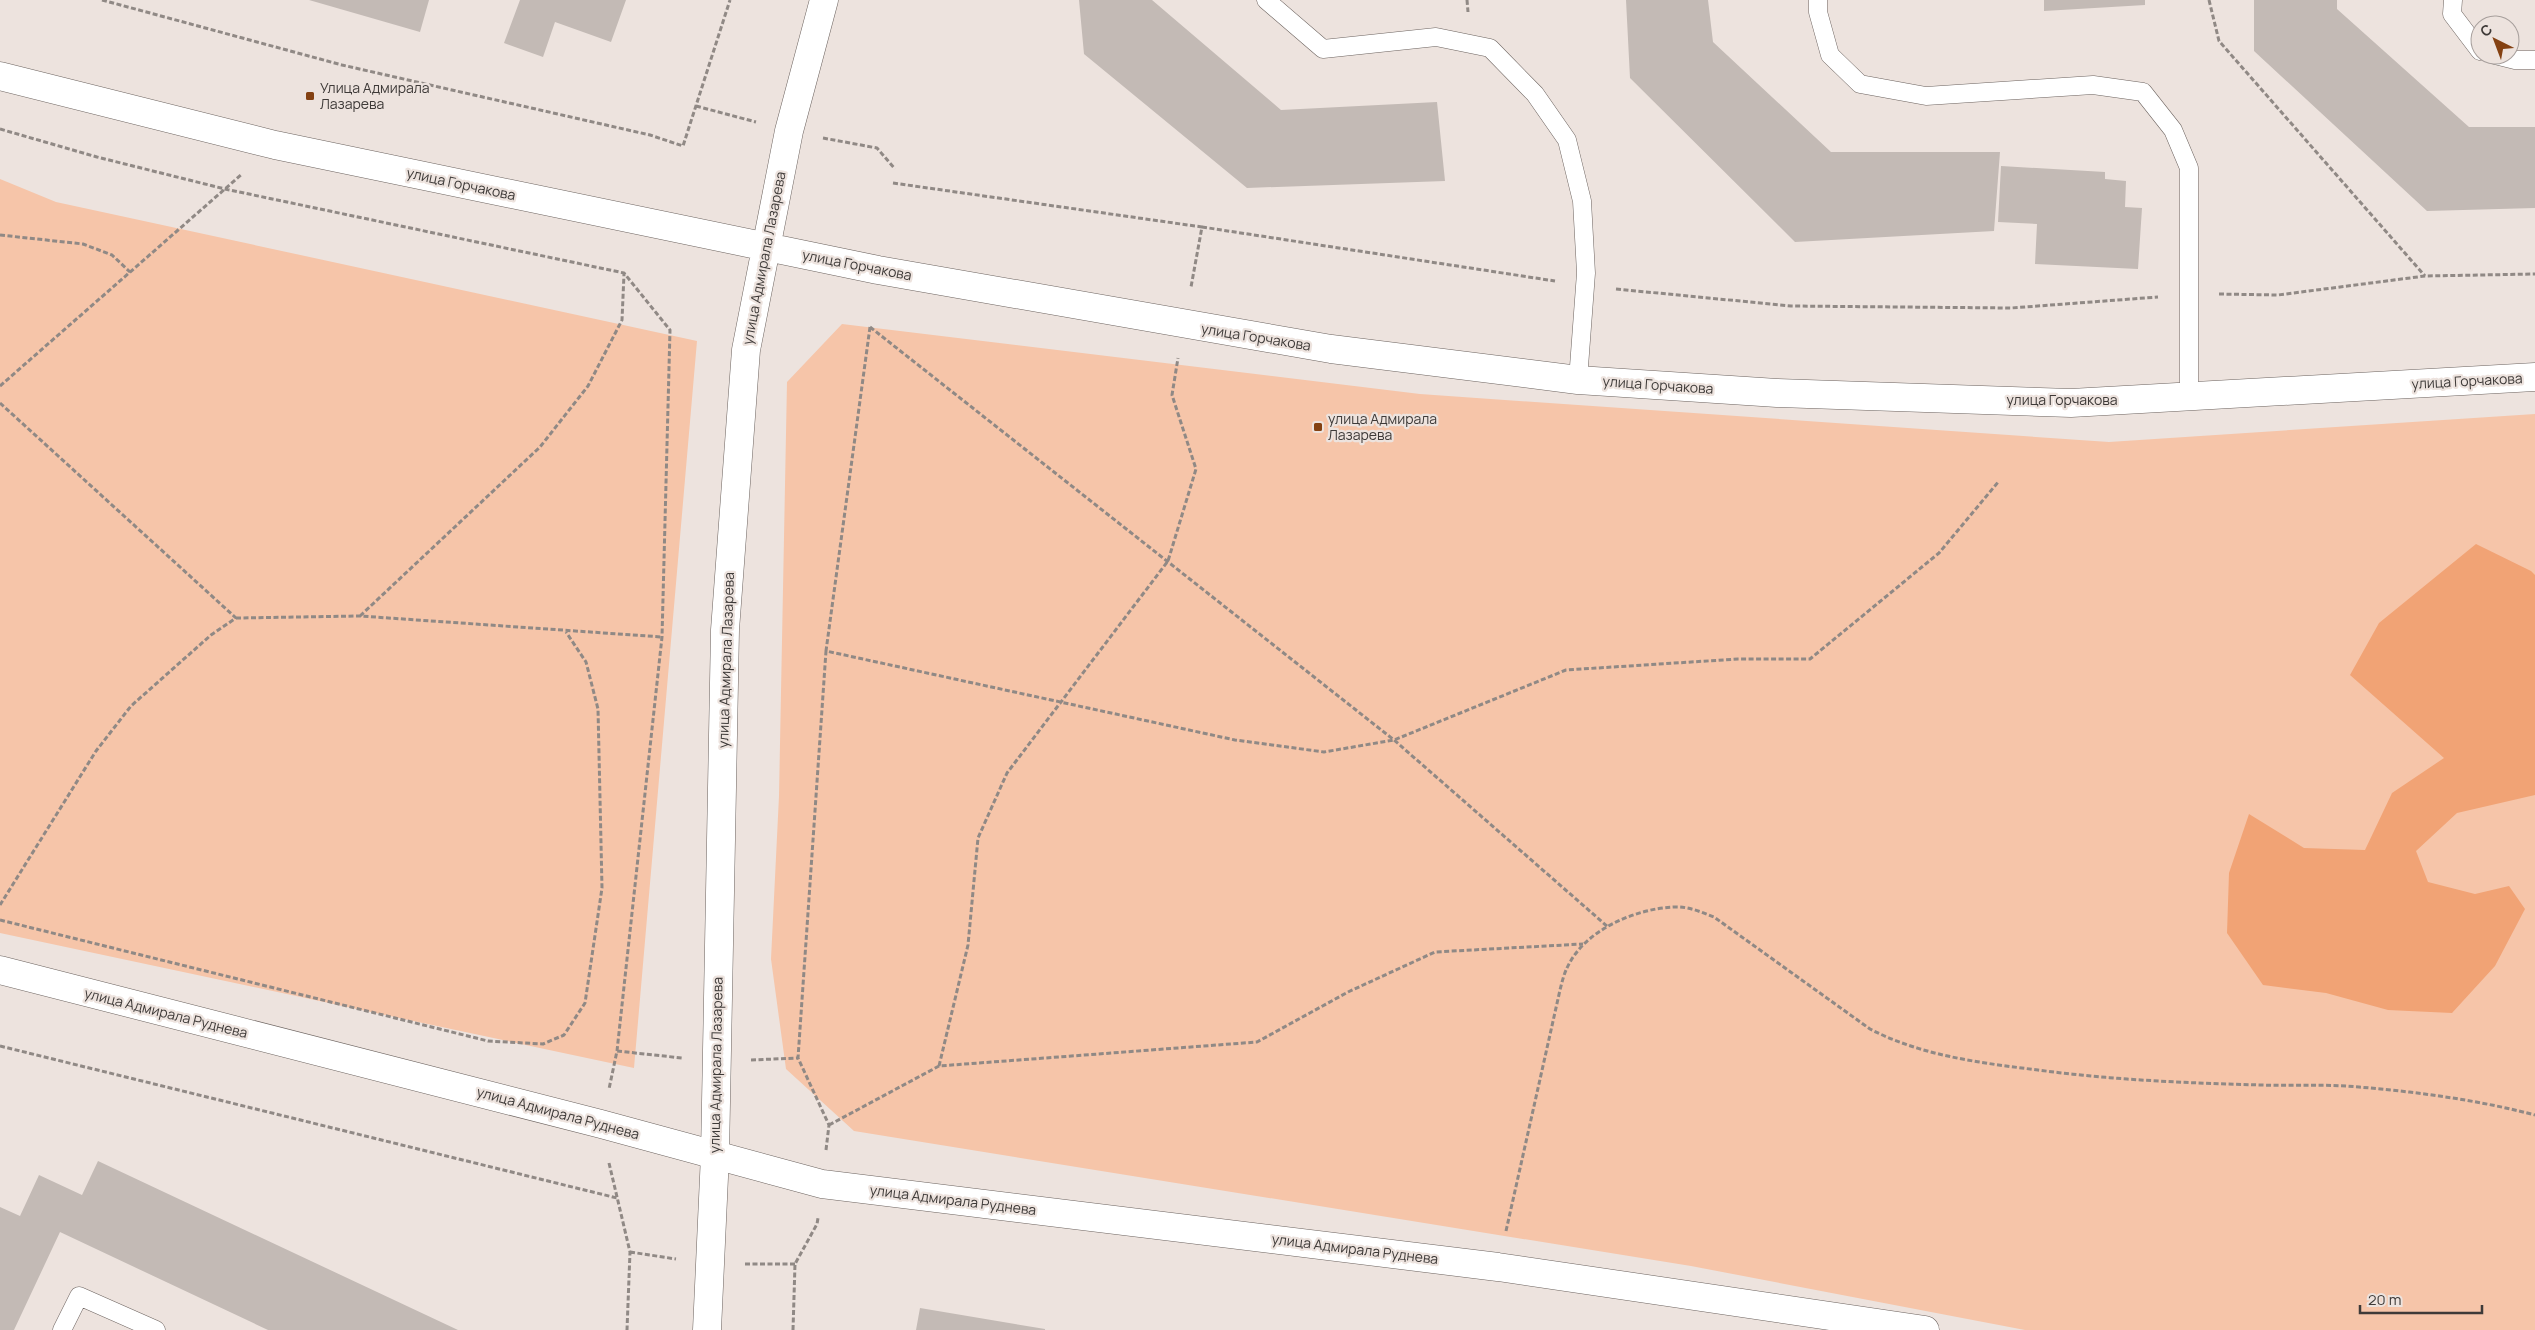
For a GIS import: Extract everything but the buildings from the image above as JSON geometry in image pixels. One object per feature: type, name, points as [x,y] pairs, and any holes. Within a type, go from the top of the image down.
[{"type":"street","name":"улица Адмирала Лазарева","points":[[707,1330],[715,1155],[725,630],[746,350],[764,247],[788,132],[824,0]]},
{"type":"street","name":"улица Горчакова","points":[[0,76],[275,145],[764,247],[1183,325],[1369,356],[1578,380],[1777,393],[2061,403],[2535,377]]},
{"type":"street","name":"улица Адмирала Руднева","points":[[0,970],[601,1124],[822,1184],[1498,1267],[1925,1330]]},
{"type":"lane","points":[[1266,0],[1324,49],[1436,37],[1490,48],[1535,94],[1567,140],[1582,201],[1585,286],[1578,380]]},
{"type":"lane","points":[[1818,0],[1818,12],[1830,56],[1860,84],[1926,96],[2093,85],[2142,92],[2173,130],[2189,168],[2188,396]]},
{"type":"lane","points":[[2453,0],[2452,14],[2470,38]]},
{"type":"lane","points":[[2520,60],[2535,60]]},
{"type":"lane","points":[[62,1330],[80,1296],[156,1330]]},
{"type":"path","points":[[102,0],[342,65],[650,135],[683,146],[730,0]]},
{"type":"path","points":[[2209,0],[2220,41],[2425,276]]},
{"type":"path","points":[[0,129],[225,189],[624,273],[670,330],[662,637],[617,1051],[601,1124],[630,1252],[627,1330]]},
{"type":"path","points":[[0,386],[275,145]]},
{"type":"path","points":[[893,183],[1202,227],[1585,286],[1791,306],[2011,308],[2189,294],[2278,295],[2425,276],[2535,274]]},
{"type":"path","points":[[940,1066],[968,945],[978,838],[1007,773],[1168,561],[1196,469],[1172,395],[1202,227]]},
{"type":"path","points":[[0,235],[84,244],[112,255],[130,272]]},
{"type":"path","points":[[360,616],[540,447],[588,386],[622,320],[624,273]]},
{"type":"path","points":[[792,1330],[795,1264],[817,1224],[829,1125],[798,1058],[826,651],[870,327],[1394,740],[1608,927]]},
{"type":"path","points":[[0,403],[236,618]]},
{"type":"path","points":[[826,651],[1235,740],[1324,752],[1394,740],[1566,670],[1738,659],[1810,659],[1939,553],[1999,481]]},
{"type":"path","points":[[0,904],[96,751],[131,706],[211,636],[236,618],[360,616],[566,632],[662,637]]},
{"type":"path","points":[[0,920],[488,1040],[543,1044],[564,1035],[585,1003],[602,888],[598,709],[586,662],[566,632]]},
{"type":"path","points":[[1498,1267],[1560,990],[1568,966],[1584,944],[1608,927],[1650,910],[1675,907],[1701,912],[1714,917],[1870,1029],[1892,1041],[1941,1055],[2006,1066],[2108,1078],[2263,1085],[2357,1086],[2460,1099],[2535,1114]]},
{"type":"path","points":[[829,1125],[940,1066],[1257,1042],[1348,992],[1435,952],[1584,944]]},
{"type":"path","points":[[0,1046],[617,1198]]},
{"type":"shaded area","points":[[0,179],[56,202],[697,341],[634,1068],[0,933]]},
{"type":"shaded area","points":[[842,324],[1420,394],[2109,442],[2535,414],[2535,1330],[2025,1330],[1691,1266],[854,1131],[786,1069],[771,959],[779,796],[787,382]]},
{"type":"shaded area","points":[[2476,544],[2531,571],[2535,575],[2535,795],[2457,813],[2416,851],[2428,882],[2475,894],[2509,886],[2525,909],[2495,966],[2452,1013],[2388,1010],[2326,993],[2263,985],[2227,933],[2229,873],[2249,814],[2304,848],[2365,850],[2392,793],[2444,758],[2350,675],[2379,623]]},
{"type":"place","name":"Улица Адмирала Лазарева","points":[[310,96]]},
{"type":"place","name":"улица Адмирала Лазарева","points":[[1318,427]]}]
